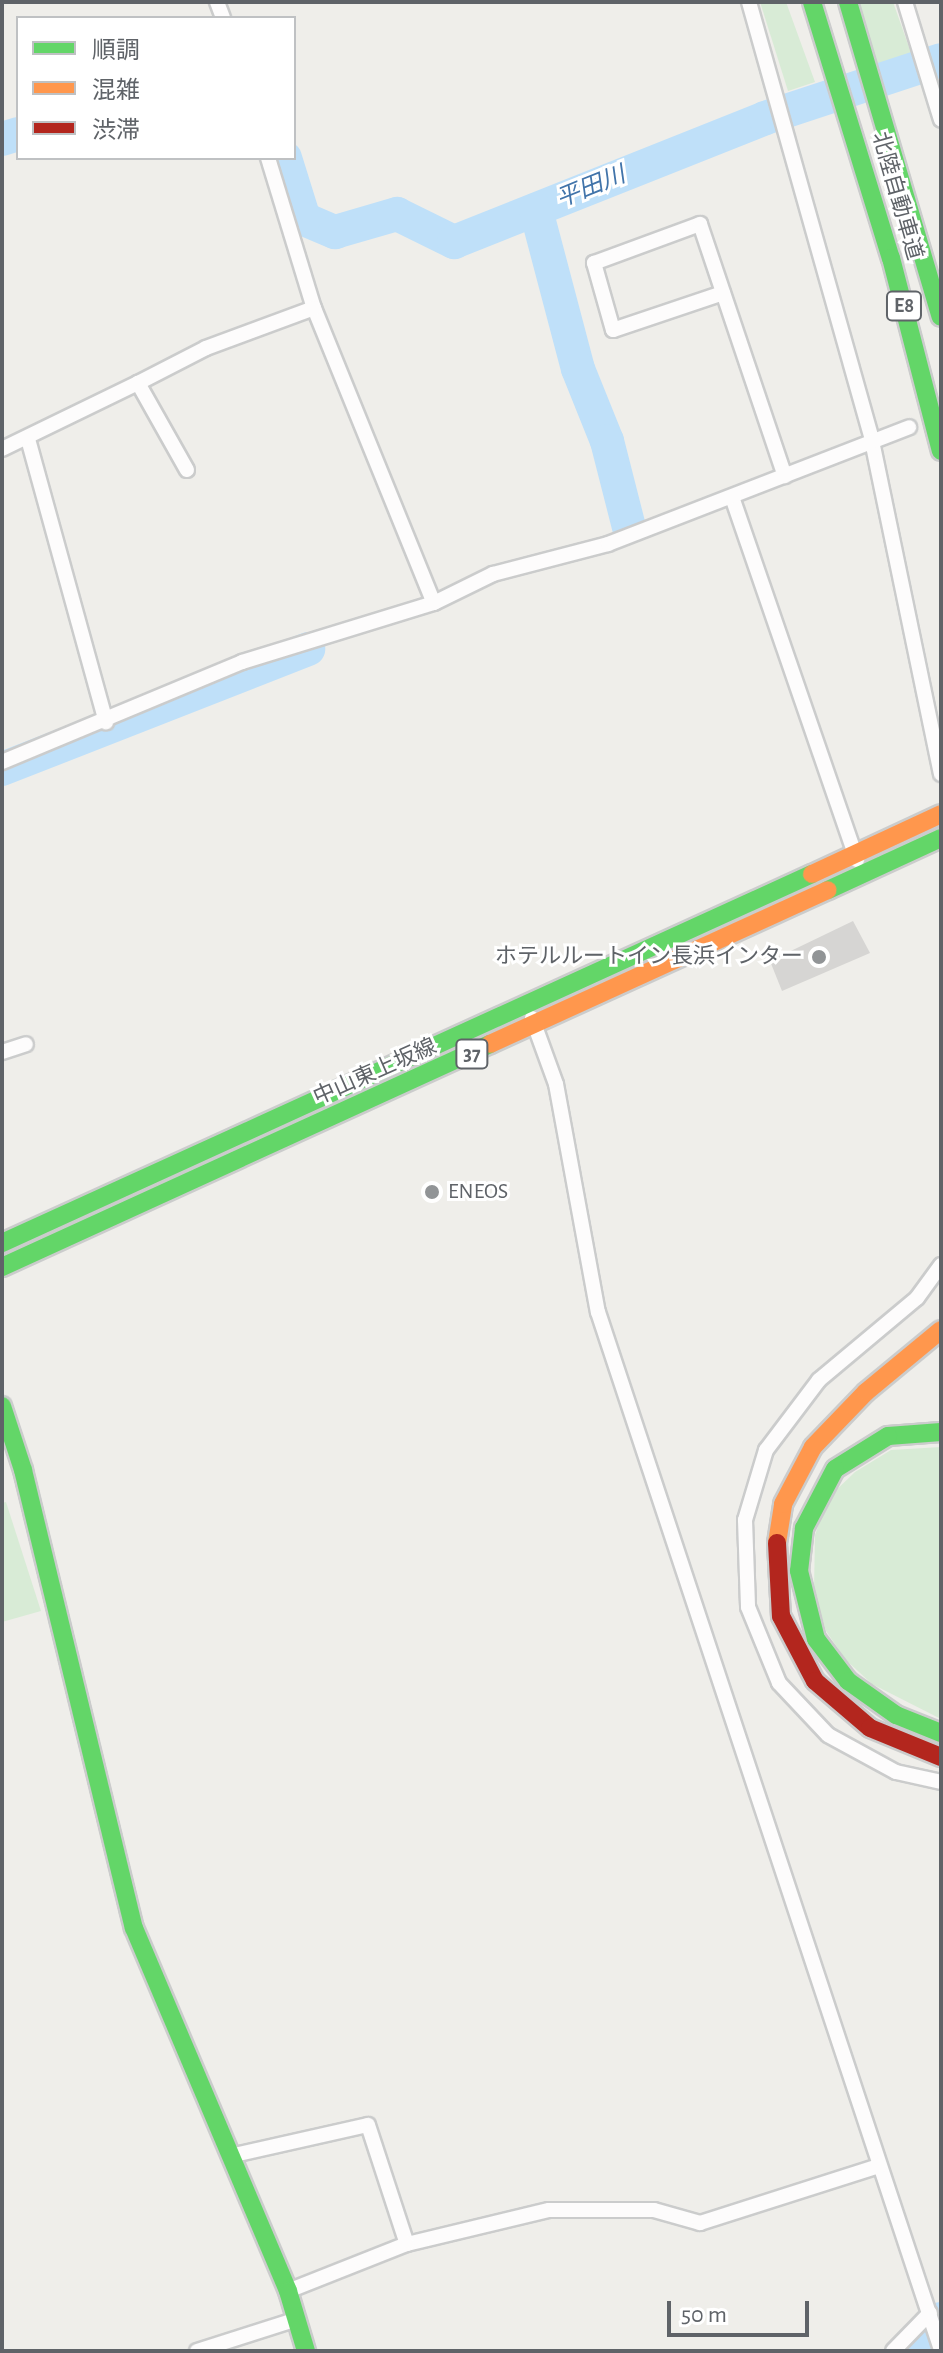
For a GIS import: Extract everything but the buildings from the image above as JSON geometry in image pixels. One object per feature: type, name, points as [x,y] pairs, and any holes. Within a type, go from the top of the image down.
[{"type":"main road","name":"北陸自動車道","points":[[812,2],[862,163],[941,451]]},
{"type":"main road","name":"北陸自動車道","points":[[850,8],[941,317]]},
{"type":"main road","name":"中山東上坂線","points":[[2,1267],[532,1016],[941,814]]},
{"type":"main road","name":"中山東上坂線","points":[[2,1243],[941,838]]},
{"type":"main road","points":[[941,1330],[866,1392],[813,1447],[783,1504],[774,1559],[781,1616],[815,1681],[870,1728],[941,1757]]},
{"type":"main road","points":[[2,1406],[23,1470],[134,1928],[288,2291],[294,2320],[306,2351]]},
{"type":"main road","points":[[941,1432],[888,1436],[835,1469],[807,1517],[799,1571],[816,1639],[848,1681],[896,1715],[941,1733]]},
{"type":"street","points":[[749,2],[872,441],[941,774]]},
{"type":"street","points":[[905,2],[925,56],[941,120]]},
{"type":"street","points":[[269,160],[314,308],[434,603]]},
{"type":"street","points":[[723,293],[613,330],[594,263],[700,224],[785,476]]},
{"type":"street","points":[[2,449],[28,439],[206,348],[314,308]]},
{"type":"street","points":[[138,383],[187,470]]},
{"type":"street","points":[[2,762],[106,722],[242,662],[434,603],[493,574],[608,544],[909,427]]},
{"type":"street","points":[[28,439],[106,722]]},
{"type":"street","points":[[732,497],[861,875]]},
{"type":"street","points":[[532,1016],[556,1084],[598,1312],[940,2346]]},
{"type":"street","points":[[2,1052],[26,1044]]},
{"type":"street","points":[[941,1265],[917,1298],[819,1380],[766,1450],[745,1520],[748,1607],[779,1683],[828,1735],[896,1772],[941,1782]]},
{"type":"street","points":[[230,2156],[368,2125],[407,2244]]},
{"type":"street","points":[[288,2291],[407,2244],[549,2210],[654,2210],[700,2223],[879,2166]]},
{"type":"street","points":[[893,2351],[930,2316]]},
{"type":"street","points":[[197,2351],[294,2320]]},
{"type":"green space","points":[[760,2],[786,2],[815,82],[788,91]]},
{"type":"green space","points":[[856,2],[893,2],[915,64],[881,77]]},
{"type":"green space","points":[[941,1447],[941,1719],[872,1684],[846,1660],[826,1631],[814,1590],[815,1535],[829,1497],[855,1472],[891,1450]]},
{"type":"green space","points":[[6,1502],[41,1611],[2,1622],[2,1503]]},
{"type":"waterway","name":"平田川","points":[[286,160],[304,219],[335,232],[397,214],[454,242],[765,118],[941,60]]},
{"type":"waterway","name":"平田川","points":[[2,139],[16,135]]},
{"type":"waterway","points":[[536,210],[578,369],[607,441],[629,527]]},
{"type":"waterway","points":[[2,769],[308,649]]},
{"type":"waterway","points":[[904,2351],[941,2319]]},
{"type":"traffic: fast","points":[[812,2],[891,258],[941,451]]},
{"type":"traffic: fast","points":[[848,2],[941,317]]},
{"type":"traffic: fast","points":[[828,890],[941,838]]},
{"type":"traffic: fast","points":[[2,1243],[812,874]]},
{"type":"traffic: fast","points":[[2,1267],[490,1044]]},
{"type":"traffic: fast","points":[[2,1406],[23,1470],[134,1928],[288,2291],[306,2351]]},
{"type":"traffic: fast","points":[[941,1432],[888,1436],[835,1469],[804,1528],[799,1571],[816,1639],[848,1681],[896,1715],[941,1733]]},
{"type":"traffic: slow","points":[[812,874],[941,814]]},
{"type":"traffic: slow","points":[[490,1044],[828,890]]},
{"type":"traffic: slow","points":[[777,1543],[783,1504],[813,1447],[866,1392],[941,1330]]},
{"type":"traffic: jam","points":[[777,1543],[781,1616],[815,1681],[870,1728],[941,1757]]},
{"type":"place","name":"ホテルルートイン長浜インター","points":[[819,957]]},
{"type":"place","name":"ENEOS","points":[[432,1192]]}]
